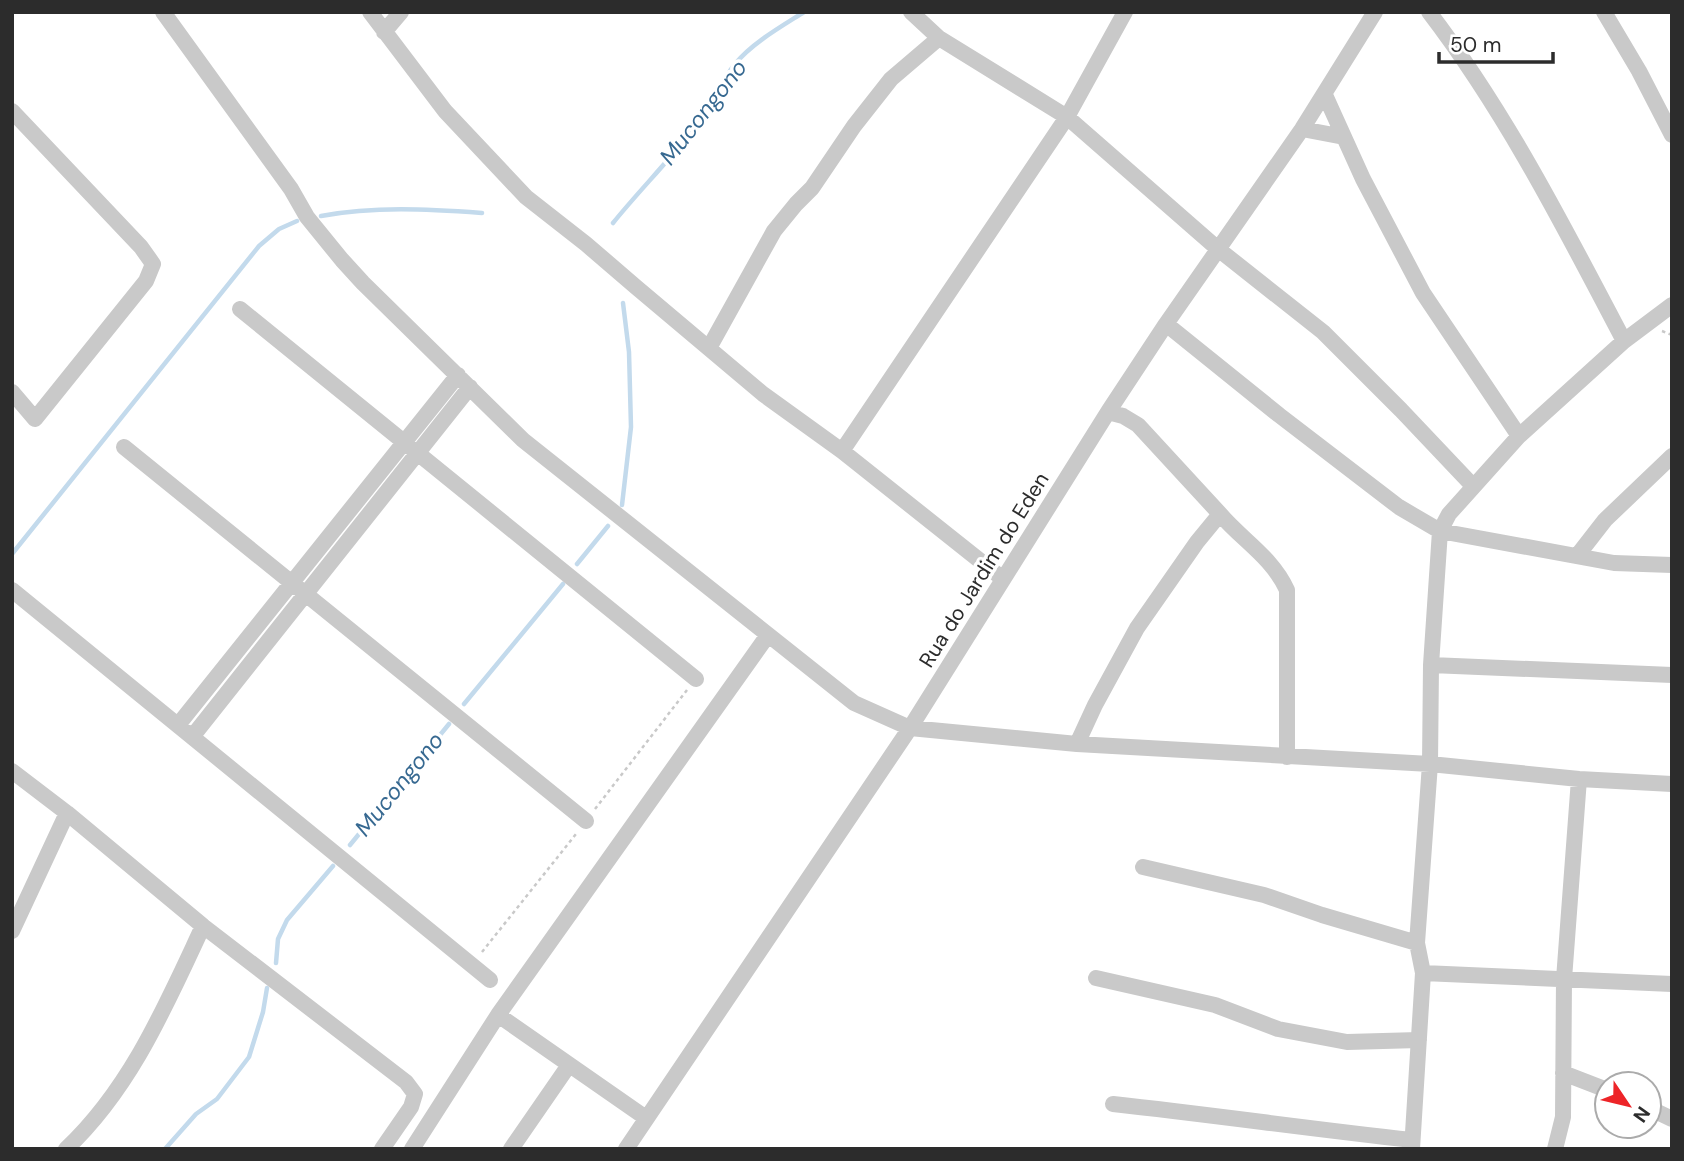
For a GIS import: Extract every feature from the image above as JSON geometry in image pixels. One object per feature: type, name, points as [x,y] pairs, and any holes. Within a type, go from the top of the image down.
[{"type":"street","points":[[163,12],[291,189],[307,217],[363,283],[523,440],[855,703],[910,728],[1077,744],[1430,764],[1672,785]]},
{"type":"street","points":[[370,12],[445,111],[526,197],[586,244],[763,394],[842,451],[1003,579]]},
{"type":"street","points":[[384,32],[401,12]]},
{"type":"street","points":[[911,12],[939,38],[1067,117],[1218,249],[1323,332],[1473,486]]},
{"type":"street","points":[[842,451],[1067,117],[1125,12]]},
{"type":"street","name":"Rua do Jardim do Eden","points":[[626,1149],[910,728],[1108,412],[1325,95],[1374,12]]},
{"type":"street","points":[[1429,12],[1489,98],[1546,194],[1623,341]]},
{"type":"street","points":[[1604,12],[1672,135]]},
{"type":"street","points":[[709,348],[774,231],[812,188],[854,126],[891,79],[939,38]]},
{"type":"street","points":[[1325,95],[1363,179],[1423,293],[1519,436]]},
{"type":"street","points":[[12,111],[141,247],[153,264],[146,281],[35,419],[12,392]]},
{"type":"street","points":[[1302,129],[1344,136]]},
{"type":"street","points":[[1113,1104],[1212,1115],[1412,1144],[1423,973],[1418,943],[1430,764],[1431,665],[1440,531],[1449,514],[1519,436],[1623,341],[1672,305]]},
{"type":"street","points":[[240,309],[696,679]]},
{"type":"street","points":[[1167,324],[1399,507],[1440,531],[1614,563],[1672,565]]},
{"type":"street","points":[[178,725],[458,375]]},
{"type":"street","points":[[192,737],[470,387]]},
{"type":"street","points":[[1108,412],[1123,416],[1138,425],[1226,522],[1248,540],[1281,576],[1287,590],[1287,757]]},
{"type":"street","points":[[124,447],[586,821]]},
{"type":"street","points":[[1577,556],[1605,520],[1672,456]]},
{"type":"street","points":[[1077,744],[1137,628],[1197,542],[1220,514]]},
{"type":"street","points":[[12,590],[490,980]]},
{"type":"street","points":[[412,1149],[498,1015],[768,635]]},
{"type":"street","points":[[1431,665],[1672,675]]},
{"type":"street","points":[[12,771],[203,926],[406,1082],[415,1094],[411,1107],[382,1149]]},
{"type":"street","points":[[1555,1149],[1563,1117],[1564,979],[1579,779]]},
{"type":"street","points":[[12,931],[67,813]]},
{"type":"street","points":[[1143,867],[1264,895],[1418,943]]},
{"type":"street","points":[[66,1149],[119,1088],[144,1047],[203,926]]},
{"type":"street","points":[[1423,973],[1672,984]]},
{"type":"street","points":[[1096,978],[1215,1005],[1278,1029],[1347,1042],[1419,1040]]},
{"type":"street","points":[[498,1015],[646,1118]]},
{"type":"street","points":[[511,1149],[569,1065]]},
{"type":"street","points":[[1563,1073],[1593,1085]]},
{"type":"waterway","name":"Mucongono","points":[[613,223],[697,124],[742,56],[804,12]]},
{"type":"waterway","points":[[321,216],[381,210],[482,213]]},
{"type":"waterway","points":[[12,554],[259,246],[279,229],[297,221]]},
{"type":"waterway","name":"Mucongono","points":[[622,505],[631,427],[629,352],[623,303]]},
{"type":"waterway","name":"Mucongono","points":[[577,564],[608,526]]},
{"type":"waterway","name":"Mucongono","points":[[464,704],[563,584]]},
{"type":"waterway","name":"Mucongono","points":[[350,845],[449,724]]},
{"type":"waterway","name":"Mucongono","points":[[276,963],[278,939],[287,920],[333,866]]},
{"type":"waterway","name":"Mucongono","points":[[165,1149],[196,1114],[217,1099],[249,1057],[263,1012],[267,988]]}]
